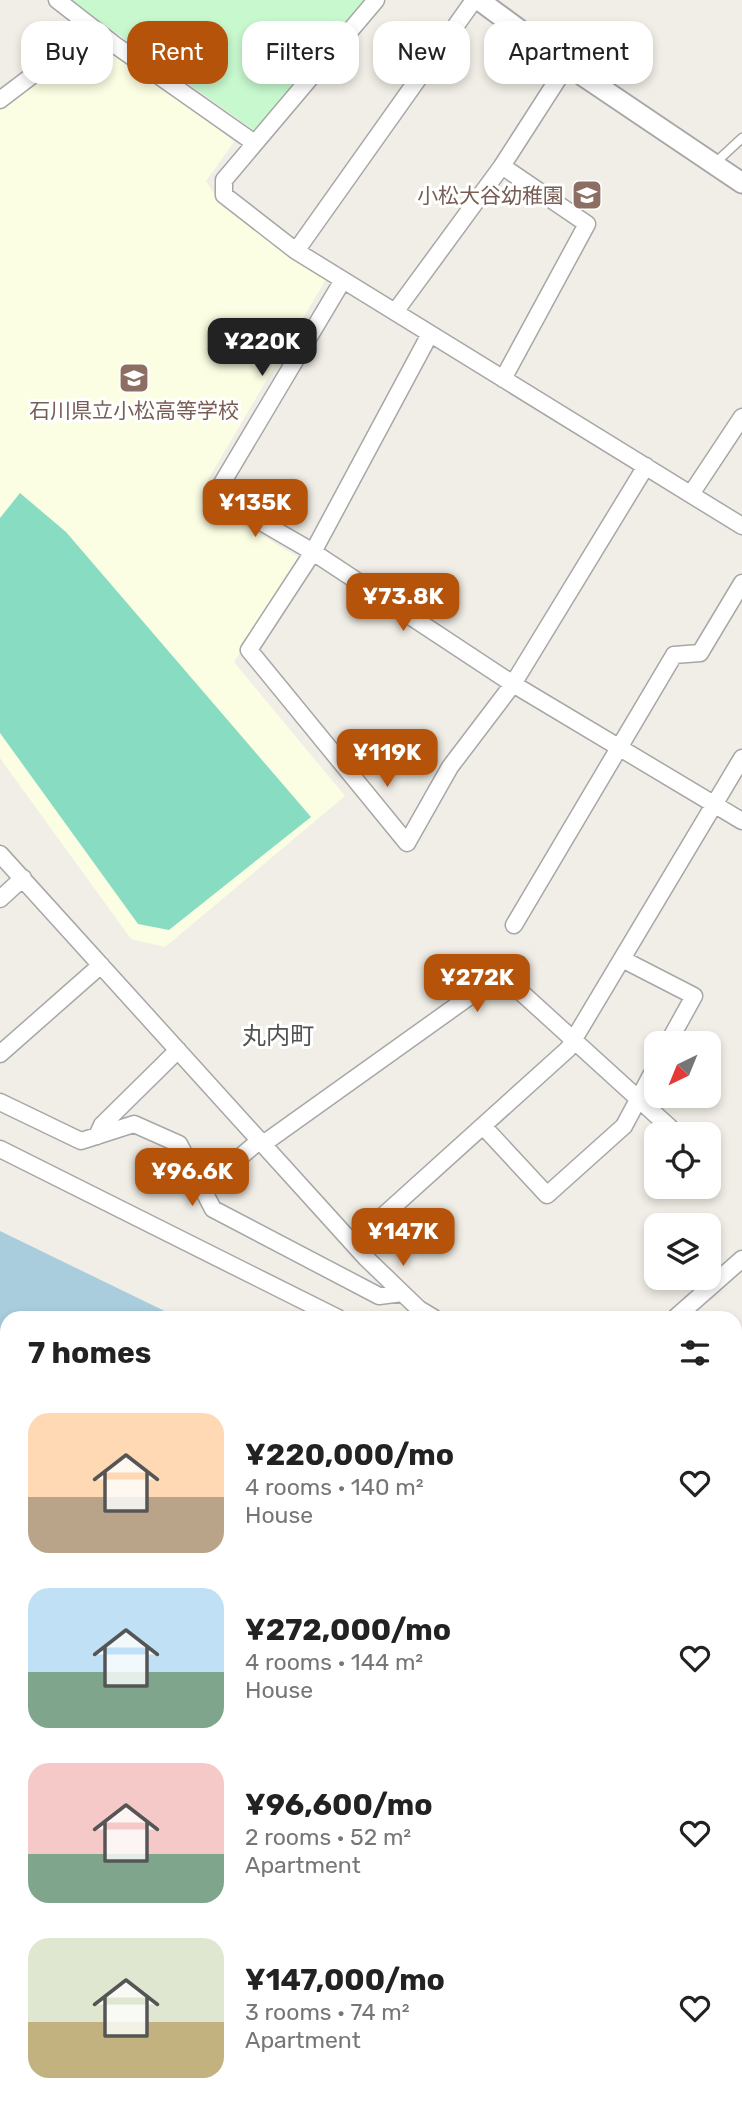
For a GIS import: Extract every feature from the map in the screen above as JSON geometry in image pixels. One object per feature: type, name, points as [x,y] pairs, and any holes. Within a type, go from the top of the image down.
[{"type":"street","points":[[57,0],[83,21]]},
{"type":"street","points":[[376,0],[253,142],[224,180],[224,195],[296,251],[742,526]]},
{"type":"street","points":[[296,251],[477,0],[506,21]]},
{"type":"street","points":[[113,43],[253,142]]},
{"type":"street","points":[[0,100],[21,84]]},
{"type":"street","points":[[395,312],[502,166],[555,84]]},
{"type":"street","points":[[595,84],[742,183]]},
{"type":"street","points":[[502,166],[587,224],[503,379]]},
{"type":"street","points":[[343,280],[215,495],[313,552],[513,684],[742,821]]},
{"type":"street","points":[[430,334],[313,552],[249,650],[407,843],[450,767],[513,684],[646,466]]},
{"type":"street","points":[[691,494],[742,417]]},
{"type":"street","points":[[514,925],[674,656],[700,653],[742,583]]},
{"type":"street","points":[[353,1243],[568,1049],[742,758]]},
{"type":"street","points":[[0,854],[353,1243],[422,1311]]},
{"type":"street","points":[[0,899],[23,878]]},
{"type":"street","points":[[622,959],[694,996],[675,1031]]},
{"type":"street","points":[[0,1054],[101,965]]},
{"type":"street","points":[[203,1189],[261,1142],[501,974],[664,1122]]},
{"type":"street","points":[[97,1136],[102,1125],[178,1050]]},
{"type":"street","points":[[483,1126],[547,1195],[624,1126],[644,1088]]},
{"type":"street","points":[[0,1101],[81,1141],[134,1124],[179,1144],[213,1209],[379,1296],[402,1293]]},
{"type":"street","points":[[0,1149],[324,1311]]},
{"type":"street","points":[[684,1311],[742,1259]]},
{"type":"lane","points":[[714,164],[742,138]]},
{"type":"shaded area","name":"石川県立小松高等学校","points":[[113,42],[127,53],[127,84],[164,84],[234,142],[206,181],[217,199],[332,269],[203,488],[202,500],[298,557],[234,662],[345,796],[165,947],[131,939],[0,758],[0,102],[21,82],[113,84]]},
{"type":"green space","points":[[70,0],[364,0],[347,21],[242,21],[242,84],[294,84],[255,131],[189,84],[228,84],[228,21],[127,21],[127,40],[113,30],[113,21],[100,21]]},
{"type":"green space","points":[[20,493],[66,532],[311,817],[169,930],[138,924],[0,733],[0,518]]},
{"type":"water","points":[[0,1231],[165,1311],[0,1311]]},
{"type":"place","name":"小松大谷幼稚園","points":[[587,195]]},
{"type":"place","name":"石川県立小松高等学校","points":[[134,378]]},
{"type":"district","name":"丸内町","points":[[278,1036]]}]
